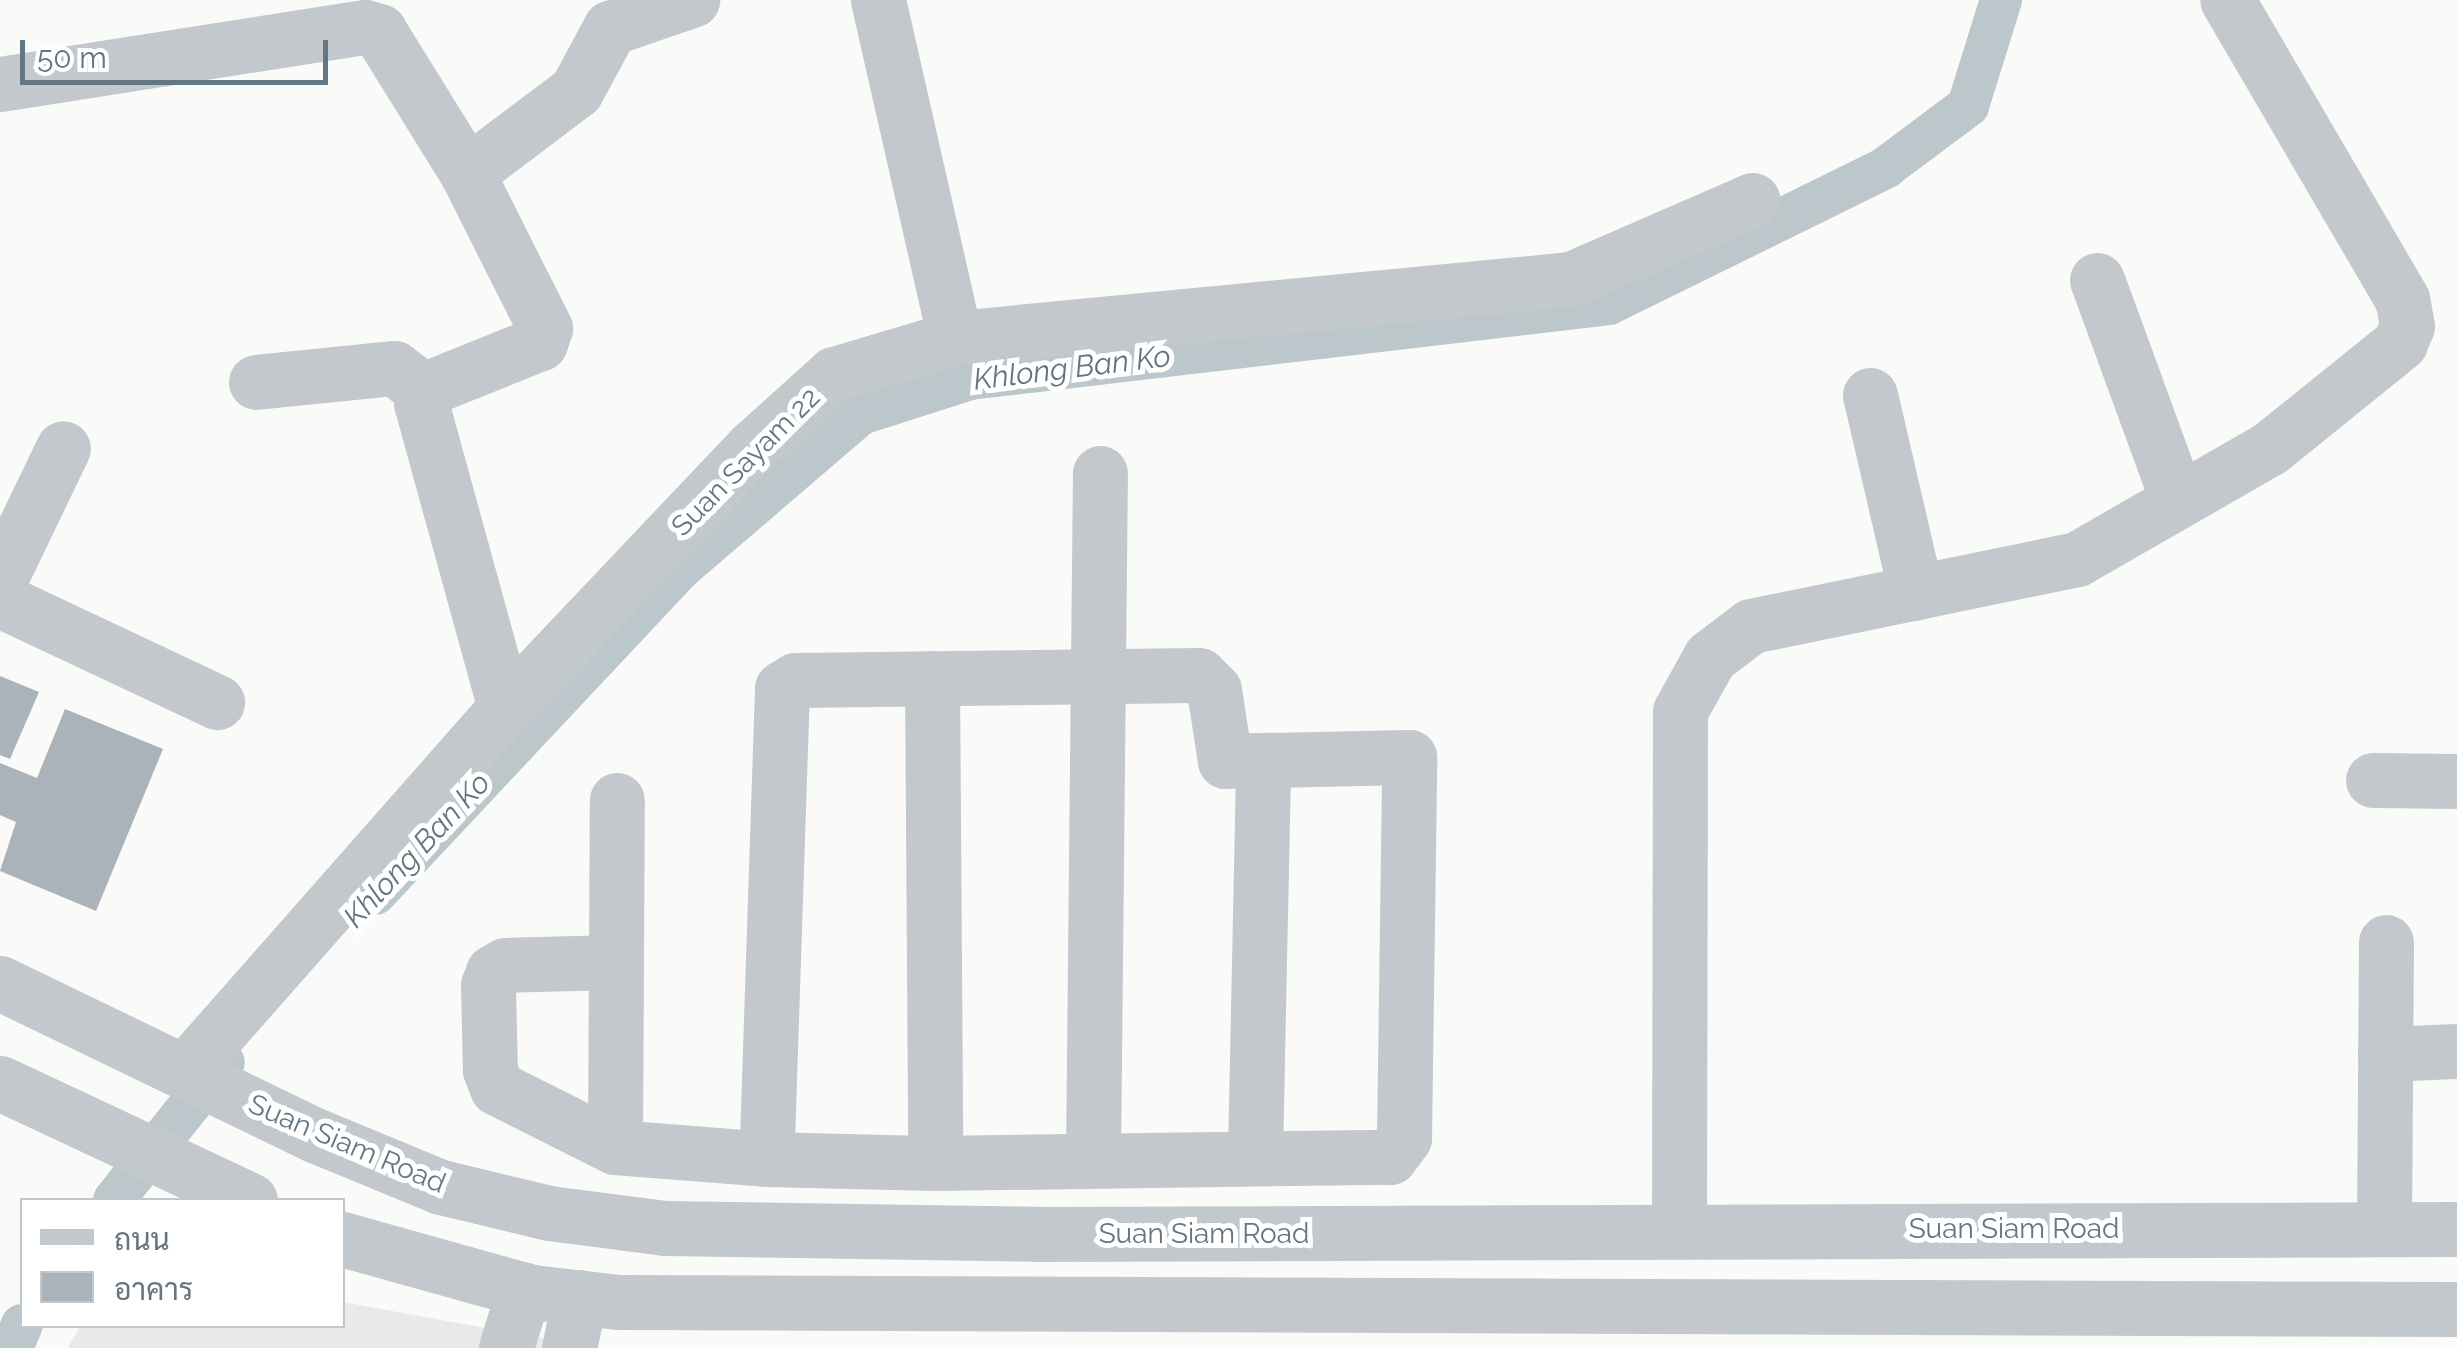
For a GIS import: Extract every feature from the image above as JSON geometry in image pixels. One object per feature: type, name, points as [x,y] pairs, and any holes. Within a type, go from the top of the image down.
[{"type":"street","points":[[467,173],[576,91],[610,28],[692,0]]},
{"type":"street","points":[[878,0],[955,338]]},
{"type":"street","points":[[1679,1229],[1680,711],[1710,657],[1752,626],[2077,558],[2270,448],[2400,343],[2407,326],[2402,298],[2249,8]]},
{"type":"street","points":[[0,84],[365,27],[389,41],[467,173],[545,328],[544,338],[423,390]]},
{"type":"street","name":"Suan Sayam 22","points":[[185,1070],[505,708],[754,446],[834,374],[955,338],[1571,279],[1753,200]]},
{"type":"street","points":[[2097,280],[2178,501]]},
{"type":"street","points":[[256,382],[394,368],[423,390]]},
{"type":"street","points":[[423,390],[421,403],[505,708]]},
{"type":"street","points":[[1870,394],[1916,593]]},
{"type":"street","points":[[0,579],[63,448]]},
{"type":"street","points":[[1093,1159],[1100,473]]},
{"type":"street","points":[[0,600],[216,702]]},
{"type":"street","points":[[616,962],[505,965],[493,972],[488,985],[490,1070],[496,1088],[615,1147],[766,1159],[935,1163],[1254,1154],[1390,1156],[1404,1138],[1409,757],[1225,760],[1208,679],[1099,673],[794,680],[778,698],[766,1159]]},
{"type":"street","points":[[932,678],[935,1163]]},
{"type":"street","points":[[1254,1154],[1263,762]]},
{"type":"street","points":[[2373,780],[2457,780]]},
{"type":"street","points":[[615,1147],[617,800]]},
{"type":"street","points":[[2384,1230],[2386,942]]},
{"type":"street","name":"Suan Siam Road","points":[[0,983],[242,1099],[441,1187],[549,1213],[665,1228],[1018,1234],[1679,1229],[2457,1230]]},
{"type":"street","points":[[2385,1054],[2457,1051]]},
{"type":"street","points":[[0,1083],[245,1198]]},
{"type":"street","points":[[1038,1158],[1018,1234],[1052,1268],[1082,1274],[1278,1279],[1290,1288],[1281,1319]]},
{"type":"street","points":[[1434,1233],[1436,1272],[1448,1282],[1602,1285],[1642,1307]]},
{"type":"street","points":[[345,1239],[524,1290],[574,1323],[1281,1319],[1375,1327],[1642,1307],[2457,1309]]},
{"type":"street","points":[[506,1348],[524,1290]]},
{"type":"shaded area","points":[[345,1302],[595,1348],[68,1348],[79,1328],[345,1328]]},
{"type":"building","points":[[0,676],[39,692],[10,759],[0,755]]},
{"type":"building","points":[[65,709],[163,749],[96,911],[0,871],[16,822],[0,815],[0,763],[37,778]]},
{"type":"waterway","name":"Khlong Ban Ko","points":[[375,894],[680,569],[861,414],[970,379],[1609,304],[1885,168],[1968,106],[2001,0]]},
{"type":"waterway","name":"Khlong Ban Ko","points":[[116,1198],[224,1062]]},
{"type":"waterway","name":"Khlong Ban Ko","points":[[12,1348],[21,1328]]}]
